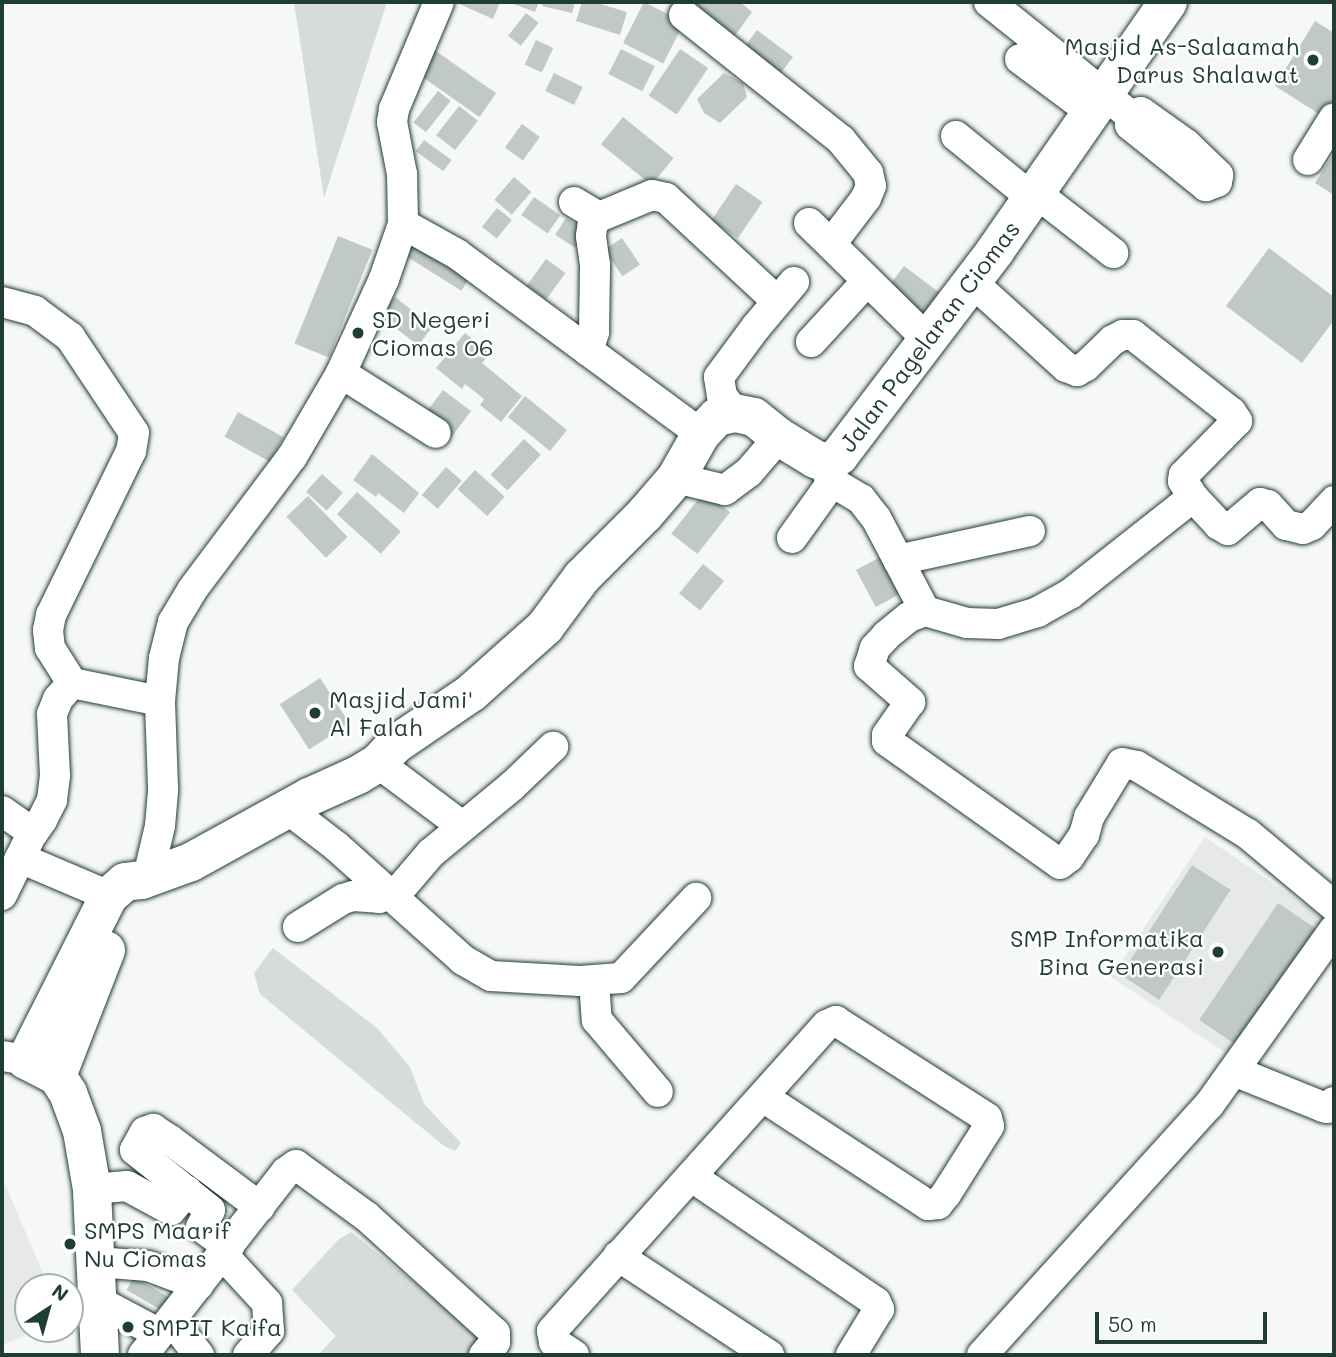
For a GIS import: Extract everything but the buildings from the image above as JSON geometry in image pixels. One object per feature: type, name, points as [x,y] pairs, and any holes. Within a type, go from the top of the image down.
[{"type":"main road","name":"Jalan Pagelaran Ciomas","points":[[735,413],[754,417],[828,474],[839,456],[929,341],[1034,195],[1108,107],[1168,2]]},
{"type":"main road","points":[[100,1355],[92,1189],[82,1131],[68,1093],[28,1064],[124,905],[133,884],[191,862],[378,763],[396,744],[471,693],[545,627],[582,578],[676,478],[701,434],[717,417],[735,413]]},
{"type":"street","points":[[2,811],[26,846],[133,884],[160,826],[163,788],[160,701],[164,658],[173,622],[192,590],[292,457],[341,373],[384,279],[403,225],[402,174],[392,122],[405,76],[439,2]]},
{"type":"street","points":[[989,2],[1108,107]]},
{"type":"street","points":[[684,15],[841,140],[868,173],[871,186],[866,198],[831,244]]},
{"type":"street","points":[[1020,59],[1108,107]]},
{"type":"street","points":[[1308,160],[1334,118]]},
{"type":"street","points":[[956,136],[1114,253]]},
{"type":"street","points":[[588,351],[594,332],[595,265],[584,209],[607,215],[659,195],[785,292],[719,377],[722,396],[735,413]]},
{"type":"street","points":[[809,223],[929,341]]},
{"type":"street","points":[[403,225],[457,254],[701,434]]},
{"type":"street","points":[[811,342],[867,281]]},
{"type":"street","points":[[971,281],[1066,367],[1077,371],[1113,340],[1123,335],[1133,335],[1236,416],[1235,425],[1184,475],[1183,481],[1193,497],[1219,526],[1228,530],[1260,503],[1268,505],[1286,525],[1307,528],[1334,501]]},
{"type":"street","points":[[2,302],[35,311],[69,337],[134,433],[131,451],[51,615],[48,630],[50,648],[72,683],[160,701]]},
{"type":"street","points":[[341,373],[436,433]]},
{"type":"street","points":[[676,478],[725,490],[749,472],[779,437]]},
{"type":"street","points":[[792,538],[828,474],[839,486],[861,499],[876,518],[925,611]]},
{"type":"street","points":[[1193,497],[1070,594],[1017,621],[984,625],[948,619],[925,611],[909,617],[887,635],[869,660],[872,671],[910,702],[886,738],[903,755],[1060,864],[1069,857],[1084,835],[1089,817],[1122,763],[1137,766],[1248,834],[1334,906]]},
{"type":"street","points":[[898,560],[1030,531]]},
{"type":"street","points":[[2,895],[52,800],[52,715],[58,699],[72,683]]},
{"type":"street","points":[[298,927],[343,900],[390,895],[462,826],[512,786],[552,747]]},
{"type":"street","points":[[378,763],[462,826]]},
{"type":"street","points":[[289,810],[336,846],[476,970],[491,976],[612,981],[630,971],[696,898]]},
{"type":"street","points":[[982,1355],[1209,1105],[1334,930]]},
{"type":"street","points":[[594,981],[597,1020],[658,1092]]},
{"type":"street","points":[[574,1355],[554,1342],[552,1331],[827,1025],[836,1021],[987,1118],[989,1126],[946,1194],[938,1204],[928,1205],[763,1097]]},
{"type":"street","points":[[1234,1071],[1323,1107],[1327,1108],[1334,1102]]},
{"type":"street","points":[[248,1355],[269,1331],[267,1303],[227,1251],[201,1227],[210,1210],[135,1150],[149,1129],[193,1156],[260,1207]]},
{"type":"street","points":[[158,1338],[292,1166],[311,1174],[390,1237],[436,1282],[495,1333],[495,1342],[484,1355]]},
{"type":"street","points":[[692,1177],[876,1302],[879,1309],[851,1355]]},
{"type":"street","points":[[92,1189],[127,1186],[171,1210],[187,1191]]},
{"type":"street","points":[[618,1256],[769,1355]]},
{"type":"street","points":[[97,1262],[148,1266],[199,1285]]},
{"type":"street","points":[[96,1300],[158,1338]]},
{"type":"street","points":[[158,1338],[177,1327],[200,1355]]},
{"type":"shaded area","points":[[294,2],[387,2],[324,198]]},
{"type":"shaded area","name":"SMP Informatika Bina Generasi","points":[[1205,837],[1330,922],[1235,1059],[1111,977]],"holes":[[[1192,865],[1230,891],[1158,999],[1121,974]],[[1278,904],[1239,1047],[1200,1021]]]},
{"type":"shaded area","points":[[273,948],[377,1028],[410,1067],[424,1104],[461,1143],[455,1151],[444,1146],[260,994],[254,973]]},
{"type":"shaded area","points":[[2,1177],[43,1273],[14,1273],[14,1340],[2,1345]]},
{"type":"shaded area","points":[[351,1232],[503,1353],[318,1355],[336,1336],[292,1290],[338,1240]]},
{"type":"place","name":"Masjid As-Salaamah Darus Shalawat","points":[[1313,60]]},
{"type":"place","name":"SD Negeri Ciomas 06","points":[[358,333]]},
{"type":"place","name":"Masjid Jami' Al Falah","points":[[315,713]]},
{"type":"place","name":"SMP Informatika Bina Generasi","points":[[1218,952]]},
{"type":"place","name":"SMPS Maarif Nu Ciomas","points":[[70,1244]]},
{"type":"place","name":"SMPIT Kaifa","points":[[128,1327]]}]
